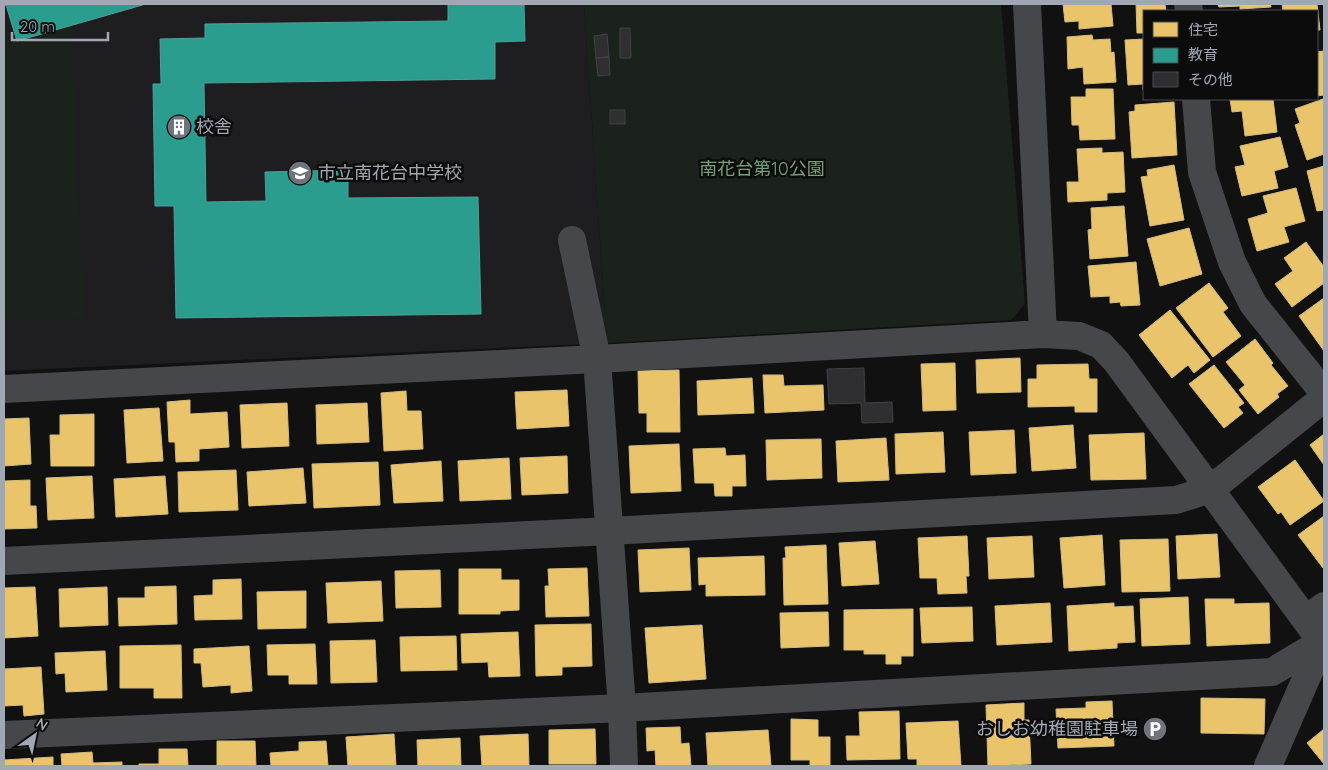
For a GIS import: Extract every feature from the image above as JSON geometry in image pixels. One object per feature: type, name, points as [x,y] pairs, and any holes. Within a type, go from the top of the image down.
[{"type":"street","points":[[1027,4],[1043,334]]},
{"type":"street","points":[[1196,100],[1202,172],[1232,262],[1253,304],[1324,393]]},
{"type":"street","points":[[572,240],[597,359],[622,708],[624,766]]},
{"type":"street","points":[[4,389],[1043,334],[1079,336],[1101,345],[1116,361],[1210,489],[1315,613],[1323,643],[1268,766]]},
{"type":"street","points":[[4,561],[610,532],[1176,500],[1210,489],[1324,398]]},
{"type":"street","points":[[4,735],[622,708],[1272,672],[1323,643]]},
{"type":"shaded area","name":"市立南花台中学校","points":[[4,4],[584,4],[607,343],[4,371]]},
{"type":"green space","name":"南花台第10公園","points":[[584,4],[1001,4],[1025,304],[1011,320],[607,343]]},
{"type":"green space","points":[[71,17],[84,319],[4,320],[4,35]]},
{"type":"building: 住宅","points":[[1063,4],[1111,4],[1113,26],[1079,29],[1079,21],[1065,22]]},
{"type":"building: 住宅","points":[[1136,4],[1165,4],[1166,10],[1143,10],[1143,33],[1137,33]]},
{"type":"building: 住宅","points":[[1218,4],[1270,4],[1271,7],[1240,9],[1240,6],[1219,7]]},
{"type":"building: 住宅","points":[[1282,4],[1317,4],[1318,10],[1283,10]]},
{"type":"building: 住宅","points":[[1318,13],[1320,30],[1318,30]]},
{"type":"building: 住宅","points":[[1092,35],[1093,40],[1110,39],[1111,53],[1114,52],[1116,82],[1084,84],[1083,67],[1068,69],[1067,37]]},
{"type":"building: 住宅","points":[[1143,39],[1143,84],[1128,85],[1125,40]]},
{"type":"building: 住宅","points":[[1323,51],[1324,95],[1318,96],[1318,52]]},
{"type":"building: 住宅","points":[[1086,89],[1113,89],[1115,139],[1080,140],[1079,125],[1072,125],[1071,97],[1086,97]]},
{"type":"building: 住宅","points":[[1323,99],[1324,154],[1307,160],[1295,125],[1300,123],[1295,109]]},
{"type":"building: 住宅","points":[[1230,100],[1273,100],[1277,132],[1245,136],[1242,111],[1232,112]]},
{"type":"building: 住宅","points":[[1174,102],[1177,155],[1132,158],[1129,112],[1135,111],[1135,105]]},
{"type":"building: 住宅","points":[[1280,137],[1288,167],[1274,171],[1278,188],[1242,196],[1235,167],[1245,165],[1240,146]]},
{"type":"building: 住宅","points":[[1102,148],[1102,153],[1123,152],[1125,192],[1107,193],[1107,200],[1068,202],[1067,182],[1079,182],[1077,149]]},
{"type":"building: 住宅","points":[[1174,165],[1184,220],[1150,226],[1141,177],[1148,176],[1147,170]]},
{"type":"building: 住宅","points":[[1324,166],[1324,210],[1317,211],[1307,171]]},
{"type":"building: 住宅","points":[[1296,188],[1305,221],[1284,227],[1289,242],[1257,251],[1248,219],[1268,213],[1263,196]]},
{"type":"building: 住宅","points":[[1124,206],[1128,256],[1090,259],[1088,230],[1092,229],[1091,208]]},
{"type":"building: 住宅","points":[[1189,228],[1202,274],[1160,286],[1147,239]]},
{"type":"building: 住宅","points":[[1306,242],[1324,267],[1324,283],[1292,307],[1275,284],[1293,271],[1284,258]]},
{"type":"building: 住宅","points":[[1136,262],[1140,305],[1121,306],[1120,302],[1110,303],[1110,296],[1091,297],[1088,266]]},
{"type":"building: 住宅","points":[[1209,283],[1228,308],[1223,312],[1241,336],[1213,357],[1176,308]]},
{"type":"building: 住宅","points":[[1324,298],[1324,351],[1299,316]]},
{"type":"building: 住宅","points":[[1170,310],[1210,360],[1194,373],[1188,365],[1172,378],[1139,335]]},
{"type":"building: 住宅","points":[[1255,339],[1273,363],[1271,365],[1288,386],[1277,394],[1279,397],[1258,414],[1239,390],[1245,385],[1226,362]]},
{"type":"building: 住宅","points":[[1020,358],[1021,392],[977,393],[976,360]]},
{"type":"building: 住宅","points":[[955,363],[956,410],[923,411],[921,364]]},
{"type":"building: 住宅","points":[[1088,364],[1089,379],[1097,379],[1097,412],[1075,412],[1075,406],[1028,407],[1028,379],[1037,379],[1037,365]]},
{"type":"building: 住宅","points":[[1214,365],[1244,403],[1238,407],[1243,413],[1224,428],[1189,384]]},
{"type":"building: 住宅","points":[[679,370],[680,432],[647,432],[647,413],[639,413],[638,371]]},
{"type":"building: 住宅","points":[[763,375],[783,375],[784,386],[823,385],[824,410],[765,413]]},
{"type":"building: 住宅","points":[[752,378],[754,413],[698,415],[697,381]]},
{"type":"building: 住宅","points":[[567,390],[569,426],[517,429],[515,392]]},
{"type":"building: 住宅","points":[[406,391],[407,411],[421,411],[423,449],[384,451],[381,393]]},
{"type":"building: 住宅","points":[[190,400],[190,414],[227,412],[229,447],[199,449],[199,461],[176,462],[175,442],[169,442],[167,402]]},
{"type":"building: 住宅","points":[[287,403],[289,446],[242,448],[240,405]]},
{"type":"building: 住宅","points":[[367,403],[369,442],[317,444],[316,405]]},
{"type":"building: 住宅","points":[[159,408],[163,461],[127,463],[124,410]]},
{"type":"building: 住宅","points":[[94,414],[94,466],[51,466],[50,435],[60,435],[60,415]]},
{"type":"building: 住宅","points":[[29,418],[31,464],[4,466],[4,419]]},
{"type":"building: 住宅","points":[[1073,425],[1076,468],[1032,471],[1029,428]]},
{"type":"building: 住宅","points":[[1014,430],[1016,473],[971,475],[969,432]]},
{"type":"building: 住宅","points":[[943,432],[945,472],[896,474],[895,434]]},
{"type":"building: 住宅","points":[[1144,433],[1146,479],[1091,480],[1089,435]]},
{"type":"building: 住宅","points":[[1324,434],[1324,465],[1310,445]]},
{"type":"building: 住宅","points":[[886,438],[889,480],[838,482],[836,441]]},
{"type":"building: 住宅","points":[[821,439],[822,478],[767,480],[766,440]]},
{"type":"building: 住宅","points":[[679,444],[681,491],[631,493],[629,446]]},
{"type":"building: 住宅","points":[[725,448],[726,456],[745,455],[746,486],[732,486],[732,496],[715,496],[714,483],[695,483],[693,449]]},
{"type":"building: 住宅","points":[[567,456],[568,493],[522,495],[520,458]]},
{"type":"building: 住宅","points":[[509,458],[511,499],[460,501],[458,461]]},
{"type":"building: 住宅","points":[[1295,460],[1324,501],[1290,525],[1281,512],[1278,514],[1258,487]]},
{"type":"building: 住宅","points":[[441,461],[443,501],[394,503],[391,465]]},
{"type":"building: 住宅","points":[[378,462],[380,505],[314,508],[312,464]]},
{"type":"building: 住宅","points":[[303,468],[306,503],[249,506],[247,472]]},
{"type":"building: 住宅","points":[[236,470],[238,510],[179,512],[178,472]]},
{"type":"building: 住宅","points":[[92,476],[94,518],[48,520],[46,478]]},
{"type":"building: 住宅","points":[[165,476],[168,514],[116,517],[114,479]]},
{"type":"building: 住宅","points":[[30,480],[30,506],[36,506],[37,528],[4,529],[4,481]]},
{"type":"building: 住宅","points":[[1324,516],[1324,567],[1323,568],[1298,535]]},
{"type":"building: 住宅","points":[[1217,534],[1220,577],[1178,579],[1176,536]]},
{"type":"building: 住宅","points":[[1102,535],[1105,585],[1064,588],[1060,538]]},
{"type":"building: 住宅","points":[[967,536],[969,576],[966,576],[967,593],[938,594],[937,578],[920,578],[918,538]]},
{"type":"building: 住宅","points":[[1032,536],[1034,577],[989,579],[987,538]]},
{"type":"building: 住宅","points":[[1168,539],[1170,591],[1122,592],[1120,540]]},
{"type":"building: 住宅","points":[[875,541],[879,584],[842,586],[839,543]]},
{"type":"building: 住宅","points":[[826,545],[828,604],[784,605],[783,558],[786,558],[785,547]]},
{"type":"building: 住宅","points":[[689,548],[691,590],[640,592],[638,550]]},
{"type":"building: 住宅","points":[[764,556],[765,595],[706,596],[706,584],[699,585],[698,558]]},
{"type":"building: 住宅","points":[[587,568],[589,616],[546,617],[545,586],[549,586],[548,569]]},
{"type":"building: 住宅","points":[[459,569],[501,569],[501,580],[519,580],[519,610],[500,611],[500,614],[459,614]]},
{"type":"building: 住宅","points":[[440,570],[441,607],[396,608],[395,571]]},
{"type":"building: 住宅","points":[[241,579],[242,619],[195,620],[194,596],[213,595],[213,580]]},
{"type":"building: 住宅","points":[[381,581],[383,621],[328,623],[326,583]]},
{"type":"building: 住宅","points":[[176,586],[177,624],[119,626],[118,598],[145,598],[145,587]]},
{"type":"building: 住宅","points":[[35,587],[38,636],[4,638],[4,588]]},
{"type":"building: 住宅","points":[[107,587],[108,625],[60,627],[59,589]]},
{"type":"building: 住宅","points":[[306,591],[306,628],[258,629],[257,592]]},
{"type":"building: 住宅","points":[[1188,597],[1190,644],[1142,646],[1140,599]]},
{"type":"building: 住宅","points":[[1205,599],[1234,599],[1234,604],[1269,603],[1270,643],[1207,646]]},
{"type":"building: 住宅","points":[[1050,603],[1052,642],[997,645],[995,606]]},
{"type":"building: 住宅","points":[[1114,603],[1114,607],[1133,606],[1135,642],[1117,643],[1117,648],[1069,651],[1067,606]]},
{"type":"building: 住宅","points":[[972,607],[973,641],[922,643],[920,608]]},
{"type":"building: 住宅","points":[[913,609],[913,656],[901,656],[901,664],[886,664],[886,654],[864,654],[864,650],[844,650],[844,610]]},
{"type":"building: 住宅","points":[[828,612],[829,646],[781,648],[780,613]]},
{"type":"building: 住宅","points":[[591,624],[592,666],[562,667],[562,675],[536,676],[535,625]]},
{"type":"building: 住宅","points":[[702,625],[706,679],[649,683],[645,628]]},
{"type":"building: 住宅","points":[[518,632],[520,676],[489,677],[488,662],[462,663],[461,634]]},
{"type":"building: 住宅","points":[[456,636],[457,670],[401,671],[400,637]]},
{"type":"building: 住宅","points":[[375,640],[377,682],[331,683],[330,641]]},
{"type":"building: 住宅","points":[[315,644],[317,684],[289,684],[289,675],[268,675],[267,645]]},
{"type":"building: 住宅","points":[[181,645],[182,698],[154,698],[154,688],[120,688],[120,646]]},
{"type":"building: 住宅","points":[[249,646],[252,691],[231,693],[231,685],[203,687],[201,663],[194,663],[194,649]]},
{"type":"building: 住宅","points":[[105,651],[107,690],[66,692],[65,673],[56,674],[55,653]]},
{"type":"building: 住宅","points":[[41,667],[44,714],[24,716],[23,705],[4,706],[4,669]]},
{"type":"building: 住宅","points":[[1201,698],[1265,699],[1264,734],[1201,733]]},
{"type":"building: 住宅","points":[[1112,701],[1114,746],[1058,748],[1056,709],[1086,708],[1086,702]]},
{"type":"building: 住宅","points":[[1024,703],[1024,720],[1029,720],[1031,764],[988,766],[986,705]]},
{"type":"building: 住宅","points":[[899,711],[900,759],[847,760],[846,736],[860,736],[859,712]]},
{"type":"building: 住宅","points":[[791,719],[818,720],[818,737],[830,737],[830,766],[810,766],[810,760],[791,760]]},
{"type":"building: 住宅","points":[[958,721],[961,766],[917,766],[917,759],[908,759],[906,723]]},
{"type":"building: 住宅","points":[[680,727],[681,744],[689,743],[691,766],[656,766],[655,750],[647,751],[646,728]]},
{"type":"building: 住宅","points":[[595,729],[596,764],[549,764],[549,730]]},
{"type":"building: 住宅","points":[[1324,729],[1324,764],[1307,743]]},
{"type":"building: 住宅","points":[[768,730],[771,766],[708,766],[706,733]]},
{"type":"building: 住宅","points":[[394,734],[396,766],[348,766],[346,737]]},
{"type":"building: 住宅","points":[[528,734],[529,766],[482,766],[480,736]]},
{"type":"building: 住宅","points":[[460,738],[461,766],[418,766],[417,740]]},
{"type":"building: 住宅","points":[[217,741],[255,741],[256,766],[217,766]]},
{"type":"building: 住宅","points":[[326,741],[328,766],[271,766],[270,753],[299,751],[299,742]]},
{"type":"building: 住宅","points":[[159,749],[187,749],[188,766],[139,766],[139,764],[159,764]]},
{"type":"building: 住宅","points":[[92,752],[93,763],[122,762],[122,766],[62,766],[61,754]]},
{"type":"building: 住宅","points":[[53,757],[53,766],[4,766],[4,760]]},
{"type":"building: 教育","points":[[4,4],[146,4],[17,41],[6,5],[4,6]]},
{"type":"building: 教育","name":"校舎","points":[[448,4],[524,4],[525,41],[495,42],[495,79],[204,83],[206,202],[266,201],[265,172],[348,170],[348,198],[478,197],[481,314],[176,318],[174,206],[155,206],[153,84],[161,84],[160,39],[205,38],[205,24],[448,21]]},
{"type":"building: その他","points":[[620,28],[630,28],[631,58],[620,58]]},
{"type":"building: その他","points":[[607,34],[609,57],[596,58],[594,36]]},
{"type":"building: その他","points":[[609,57],[610,75],[598,76],[596,58]]},
{"type":"building: その他","points":[[610,110],[625,110],[625,124],[610,124]]},
{"type":"building: その他","points":[[864,368],[865,403],[892,402],[893,422],[862,423],[861,403],[829,404],[827,369]]},
{"type":"place","name":"校舎","points":[[179,127]]},
{"type":"place","name":"市立南花台中学校","points":[[300,173]]},
{"type":"place","name":"おしお幼稚園駐車場","points":[[1155,729]]}]
